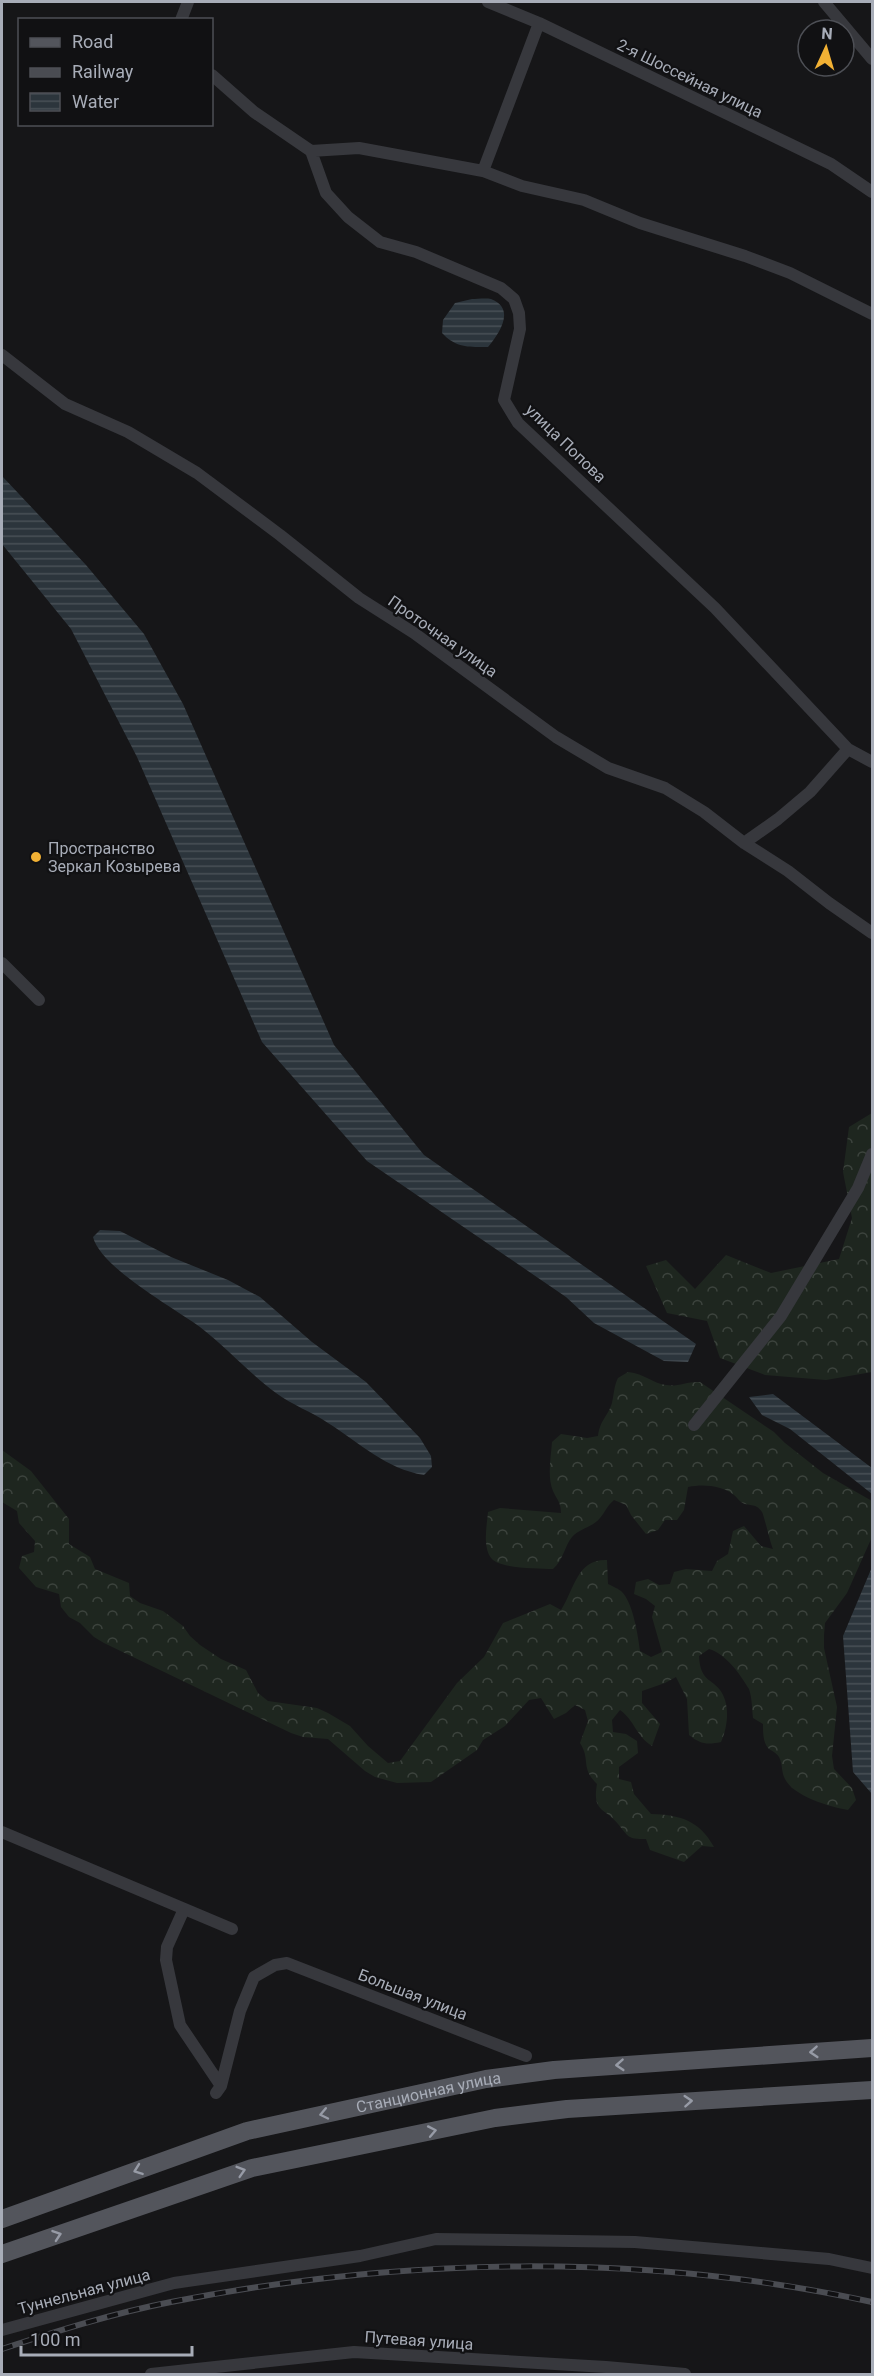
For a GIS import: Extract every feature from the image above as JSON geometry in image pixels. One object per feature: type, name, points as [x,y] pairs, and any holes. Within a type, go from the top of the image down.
[{"type":"main road","name":"Станционная улица","points":[[2,2219],[247,2132],[486,2079],[554,2070],[873,2048]]},
{"type":"main road","points":[[2,2254],[252,2168],[495,2118],[567,2109],[873,2090]]},
{"type":"street","points":[[182,18],[188,2]]},
{"type":"street","name":"2-я Шоссейная улица","points":[[488,2],[539,23],[831,164],[873,192]]},
{"type":"street","points":[[824,2],[873,59]]},
{"type":"street","points":[[483,171],[539,23]]},
{"type":"street","points":[[213,76],[254,112],[311,151],[359,148],[483,171],[522,186],[584,200],[640,223],[745,256],[790,273],[873,314]]},
{"type":"street","name":"улица Попова","points":[[311,151],[326,193],[348,217],[380,242],[416,252],[501,288],[514,299],[519,313],[520,329],[504,400],[518,423],[715,608],[848,749],[873,762]]},
{"type":"street","name":"Проточная улица","points":[[2,355],[64,404],[128,432],[197,473],[359,598],[414,633],[556,737],[608,768],[665,788],[704,812],[744,843],[788,871],[873,933]]},
{"type":"street","points":[[744,843],[810,792],[848,749]]},
{"type":"street","points":[[2,963],[39,1000]]},
{"type":"street","points":[[694,1425],[781,1316],[858,1188],[873,1154]]},
{"type":"street","points":[[2,1832],[232,1929]]},
{"type":"street","name":"Большая улица","points":[[184,1909],[167,1947],[166,1960],[180,2025],[218,2090],[240,2012],[254,1977],[275,1965],[287,1964],[526,2056]]},
{"type":"street","name":"Туннельная улица","points":[[2,2330],[174,2283],[360,2256],[436,2239],[635,2242],[829,2259],[873,2268]]},
{"type":"street","name":"Путевая улица","points":[[152,2374],[354,2352],[685,2374]]},
{"type":"green space","points":[[872,1113],[872,1372],[826,1380],[765,1375],[720,1358],[707,1321],[667,1313],[646,1266],[666,1260],[695,1289],[726,1255],[771,1273],[839,1259],[852,1218],[843,1172],[849,1127]]},
{"type":"green space","points":[[628,1372],[666,1385],[700,1382],[774,1432],[823,1473],[872,1501],[872,1537],[847,1593],[825,1623],[824,1635],[824,1648],[837,1707],[832,1756],[834,1769],[852,1788],[856,1800],[848,1810],[813,1800],[789,1785],[779,1757],[765,1743],[763,1724],[753,1718],[749,1689],[727,1660],[709,1649],[699,1656],[700,1665],[702,1672],[720,1690],[725,1701],[727,1719],[721,1742],[704,1743],[689,1735],[687,1699],[676,1677],[642,1691],[642,1703],[660,1724],[652,1746],[642,1738],[620,1710],[612,1720],[613,1732],[626,1734],[637,1741],[638,1753],[619,1767],[619,1779],[631,1782],[634,1794],[651,1814],[688,1821],[702,1831],[714,1847],[702,1846],[684,1862],[650,1850],[646,1839],[629,1836],[598,1805],[597,1784],[589,1773],[580,1743],[588,1721],[585,1710],[575,1705],[554,1719],[541,1698],[529,1700],[505,1726],[483,1740],[477,1750],[431,1782],[397,1783],[375,1777],[365,1771],[328,1739],[303,1737],[291,1733],[104,1643],[69,1617],[61,1607],[59,1594],[36,1587],[19,1568],[22,1556],[34,1552],[35,1541],[19,1523],[17,1511],[2,1502],[2,1450],[31,1471],[69,1519],[69,1544],[90,1557],[95,1569],[129,1583],[130,1596],[140,1603],[163,1611],[183,1626],[200,1645],[221,1659],[246,1670],[258,1693],[268,1701],[317,1708],[328,1713],[350,1726],[388,1763],[400,1761],[457,1683],[484,1657],[503,1623],[550,1604],[561,1610],[578,1576],[589,1564],[607,1560],[608,1584],[625,1596],[634,1619],[640,1651],[651,1657],[662,1652],[652,1617],[655,1606],[634,1594],[636,1582],[648,1579],[659,1585],[670,1584],[674,1572],[686,1569],[712,1571],[717,1561],[728,1554],[733,1531],[744,1526],[761,1546],[773,1549],[760,1509],[741,1502],[723,1489],[700,1486],[688,1487],[684,1510],[677,1520],[665,1520],[658,1530],[646,1534],[626,1505],[614,1500],[597,1521],[572,1537],[553,1569],[503,1565],[492,1559],[486,1543],[488,1512],[500,1508],[561,1513],[560,1504],[550,1480],[552,1442],[561,1434],[587,1438],[598,1436],[600,1426],[612,1403],[618,1378]]},
{"type":"water","points":[[472,299],[491,299],[499,303],[503,309],[503,322],[488,347],[468,347],[457,344],[442,333],[443,320],[455,303]]},
{"type":"water","points":[[2,476],[86,565],[144,634],[183,704],[334,1045],[424,1155],[696,1344],[688,1362],[664,1361],[594,1323],[566,1297],[367,1161],[262,1042],[137,757],[71,629],[2,544]]},
{"type":"water","points":[[100,1230],[120,1231],[260,1297],[312,1342],[366,1382],[420,1438],[431,1456],[432,1467],[424,1475],[397,1467],[322,1419],[276,1393],[200,1327],[123,1274],[99,1249],[93,1237]]},
{"type":"water","points":[[773,1394],[872,1468],[872,1494],[790,1429],[762,1415],[749,1397]]},
{"type":"water","points":[[872,1567],[872,1794],[853,1772],[843,1636]]},
{"type":"railway","points":[[2,2349],[107,2317],[171,2302],[258,2287],[345,2276],[433,2269],[522,2266],[610,2268],[698,2275],[786,2286],[872,2302]]},
{"type":"place","name":"Пространство Зеркал Козырева","points":[[36,857]]}]
